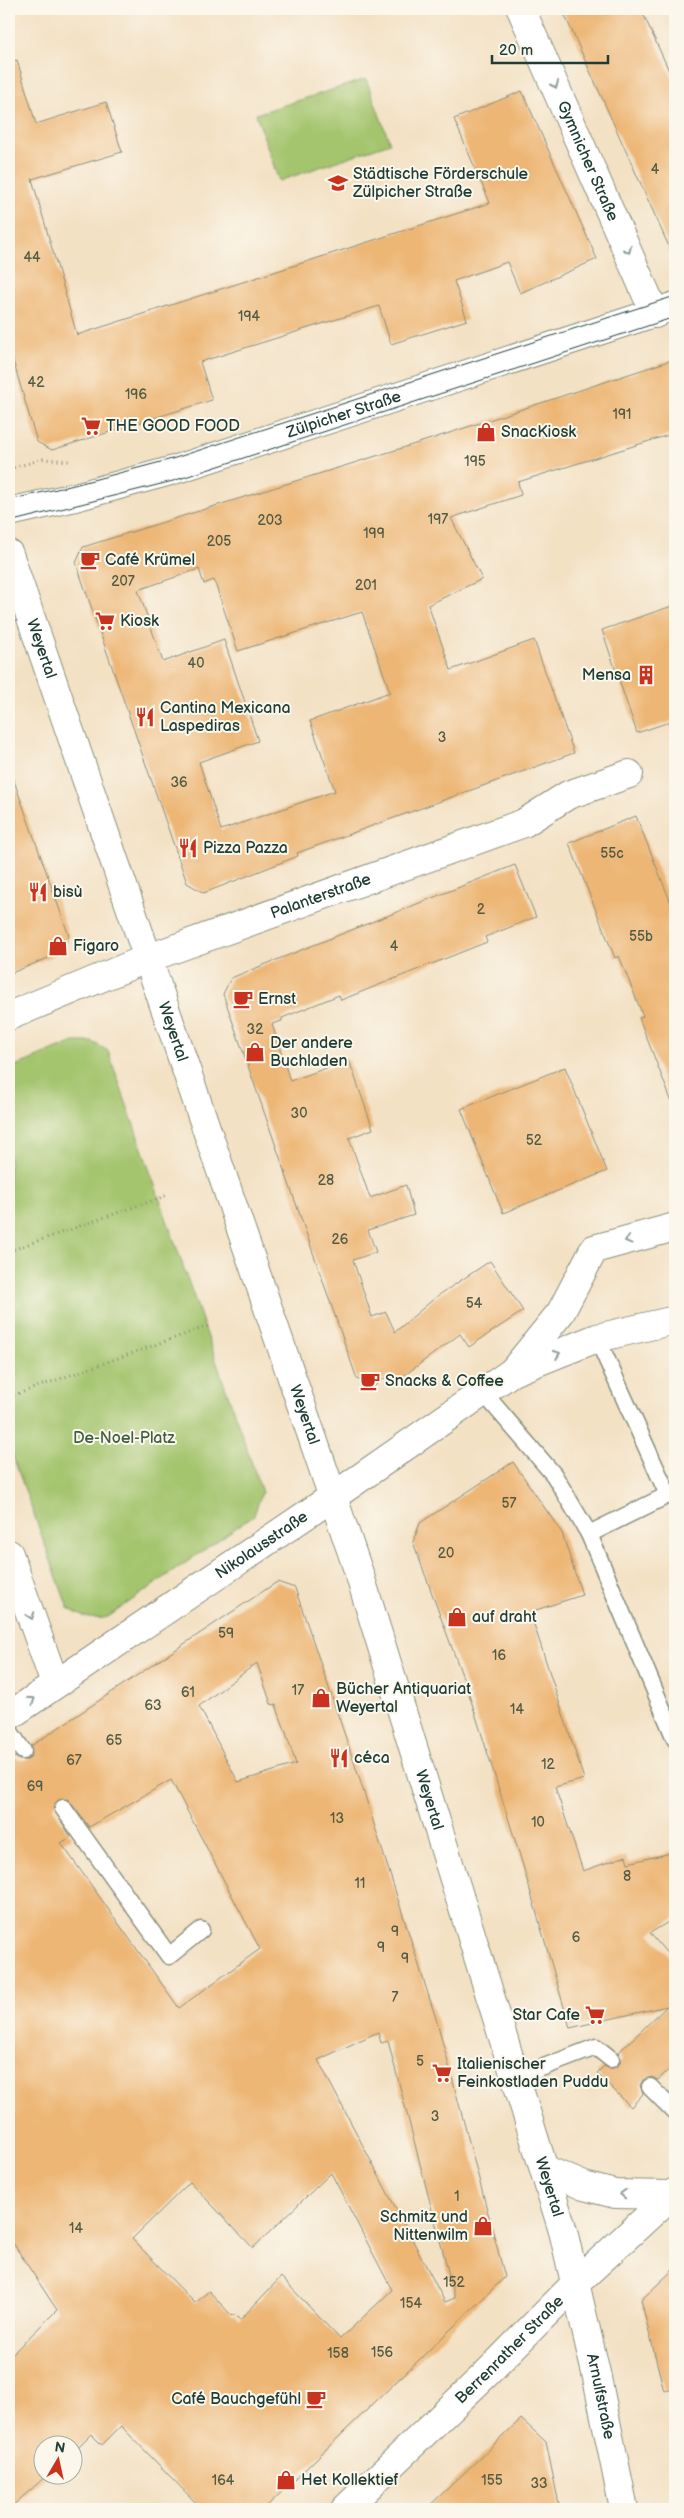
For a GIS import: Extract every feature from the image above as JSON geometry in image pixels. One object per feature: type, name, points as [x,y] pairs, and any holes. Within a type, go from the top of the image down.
[{"type":"street","name":"Gymnicher Straße","points":[[521,9],[665,310]]},
{"type":"street","name":"Zülpicher Straße","points":[[9,512],[83,495],[174,470],[665,310]]},
{"type":"street","name":"Weyertal","points":[[9,554],[146,959],[334,1496],[544,2169],[563,2231],[576,2283]]},
{"type":"street","name":"Palanterstraße","points":[[9,1016],[146,959],[524,823],[568,795],[629,774]]},
{"type":"street","name":"Nikolausstraße","points":[[512,1372],[561,1312],[594,1249],[675,1227]]},
{"type":"street","name":"Nikolausstraße","points":[[9,1716],[334,1496],[512,1372],[597,1338],[675,1320]]},
{"type":"street","points":[[9,1554],[55,1684]]},
{"type":"street","points":[[544,2169],[584,2186],[615,2194],[673,2194]]},
{"type":"street","name":"Berrenrather Straße","points":[[345,2509],[486,2374],[576,2283],[673,2194]]},
{"type":"street","name":"Arnulfstraße","points":[[576,2283],[624,2509]]},
{"type":"lane","points":[[589,1534],[668,1495],[597,1338]]},
{"type":"lane","points":[[483,1392],[554,1475],[589,1534],[675,1739]]},
{"type":"lane","points":[[9,1730],[23,1751]]},
{"type":"lane","points":[[63,1808],[169,1956],[201,1930]]},
{"type":"lane","points":[[515,2078],[596,2048],[612,2059]]},
{"type":"lane","points":[[650,2088],[675,2112]]},
{"type":"path","points":[[9,469],[43,459],[70,461]]},
{"type":"path","points":[[9,1252],[168,1195]]},
{"type":"path","points":[[9,1397],[211,1325]]},
{"type":"green space","points":[[366,79],[390,143],[279,181],[256,114]]},
{"type":"green space","name":"De-Noel-Platz","points":[[74,1042],[93,1042],[108,1051],[262,1492],[254,1515],[108,1617],[97,1619],[82,1616],[68,1608],[9,1446],[9,1069]]},
{"type":"building","points":[[562,9],[641,9],[675,84],[675,260]]},
{"type":"building","points":[[17,60],[36,124],[106,102],[122,152],[32,179],[77,335],[490,203],[454,119],[522,91],[597,259],[520,293],[507,262],[454,281],[467,320],[391,344],[379,306],[200,362],[212,400],[52,450],[37,442],[9,347],[9,62]]},
{"type":"building","points":[[675,359],[675,433],[518,482],[521,495],[451,518],[482,579],[428,605],[451,670],[534,640],[574,753],[297,853],[298,856],[204,893],[187,883],[76,563],[83,547],[428,440]],"holes":[[[199,569],[204,584],[214,580],[238,651],[362,612],[390,692],[310,721],[335,791],[221,830],[199,762],[258,741],[224,640],[163,662],[138,590]]]},
{"type":"building","name":"Mensa","points":[[675,605],[675,720],[637,733],[602,630]]},
{"type":"building","points":[[9,778],[13,778],[69,936],[60,953],[9,974]]},
{"type":"building","points":[[636,816],[675,913],[675,1105],[673,1105],[639,1018],[643,1016],[619,956],[615,958],[569,843]]},
{"type":"building","points":[[515,865],[536,917],[485,937],[487,942],[341,1000],[339,995],[282,1018],[282,1021],[272,1024],[290,1081],[349,1060],[373,1129],[349,1138],[370,1198],[406,1185],[414,1215],[368,1230],[376,1252],[353,1260],[372,1317],[386,1312],[395,1332],[436,1297],[490,1261],[523,1311],[469,1347],[460,1334],[394,1383],[389,1375],[373,1387],[357,1379],[223,994],[231,978]]},
{"type":"building","points":[[565,1067],[607,1171],[503,1213],[461,1109]]},
{"type":"building","points":[[513,1462],[562,1533],[582,1595],[530,1612],[584,1779],[555,1787],[583,1871],[626,1856],[628,1863],[675,1852],[675,1918],[650,1933],[675,1963],[675,2064],[658,2080],[652,2077],[643,2080],[640,2085],[643,2094],[631,2107],[597,2073],[604,2066],[610,2069],[618,2066],[621,2060],[618,2053],[667,2006],[570,2028],[521,1859],[469,1694],[413,1542],[420,1523]]},
{"type":"building","points":[[277,1582],[295,1588],[358,1774],[438,2025],[505,2277],[264,2509],[202,2509],[121,2426],[102,2445],[91,2434],[82,2443],[82,2436],[32,2436],[32,2486],[35,2486],[9,2509],[9,2357],[57,2310],[9,2237],[9,1760],[15,1757],[19,1760],[28,1760],[32,1755],[31,1746]],"holes":[[[257,1663],[271,1704],[276,1705],[296,1764],[238,1782],[199,1706]],[[171,1780],[260,1949],[179,2008],[61,1843],[71,1837],[53,1808],[58,1800],[68,1799],[89,1827]],[[378,2032],[381,2043],[388,2041],[455,2298],[445,2302],[318,2060]],[[331,2173],[392,2290],[340,2339],[281,2277],[240,2320],[234,2314],[232,2316],[209,2291],[195,2303],[132,2239],[190,2182],[253,2248]]]},
{"type":"building","points":[[675,2268],[675,2389],[664,2391],[641,2300]]},
{"type":"building","points":[[521,2419],[546,2442],[560,2509],[426,2509]]},
{"type":"tram line","points":[[9,500],[172,459],[675,296]]},
{"type":"tram line","points":[[9,522],[173,481],[675,317]]},
{"type":"place","name":"Städtische Förderschule Zülpicher Straße","points":[[338,183]]},
{"type":"place","name":"THE GOOD FOOD","points":[[91,426]]},
{"type":"place","name":"SnacKiosk","points":[[486,432]]},
{"type":"place","name":"Café Krümel","points":[[90,560]]},
{"type":"place","name":"Kiosk","points":[[105,621]]},
{"type":"place","name":"Mensa","points":[[646,675]]},
{"type":"place","name":"Cantina Mexicana Laspediras","points":[[145,717]]},
{"type":"place","name":"Pizza Pazza","points":[[188,848]]},
{"type":"place","name":"bisù","points":[[38,892]]},
{"type":"place","name":"Figaro","points":[[58,946]]},
{"type":"place","name":"Ernst","points":[[243,999]]},
{"type":"place","name":"Der andere Buchladen","points":[[255,1052]]},
{"type":"place","name":"Snacks & Coffee","points":[[370,1381]]},
{"type":"place","name":"auf draht","points":[[457,1617]]},
{"type":"place","name":"Bücher Antiquariat Weyertal","points":[[321,1698]]},
{"type":"place","name":"céca","points":[[339,1758]]},
{"type":"place","name":"Star Cafe","points":[[595,2015]]},
{"type":"place","name":"Italienischer Feinkostladen Puddu","points":[[442,2073]]},
{"type":"place","name":"Schmitz und Nittenwilm","points":[[483,2226]]},
{"type":"place","name":"Café Bauchgefühl","points":[[316,2399]]},
{"type":"place","name":"Het Kollektief","points":[[286,2480]]}]
